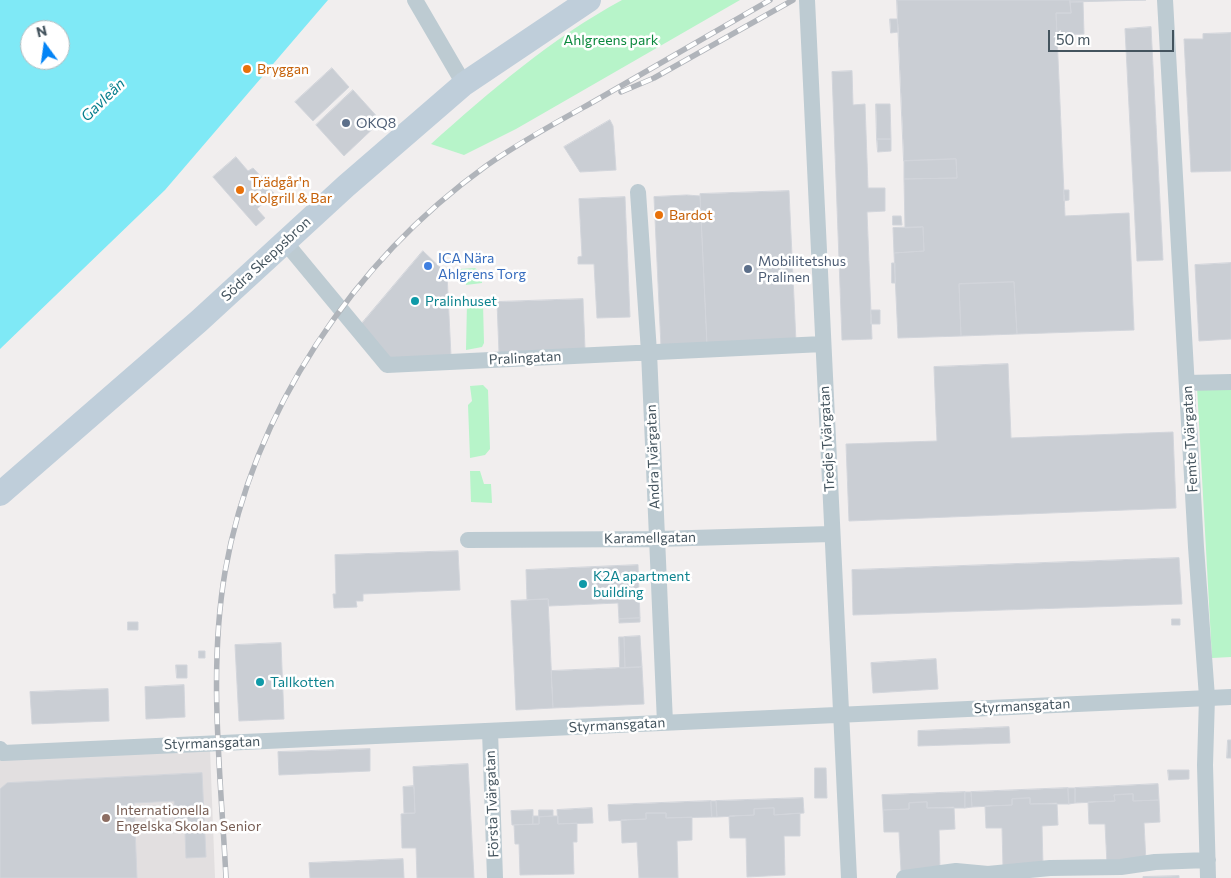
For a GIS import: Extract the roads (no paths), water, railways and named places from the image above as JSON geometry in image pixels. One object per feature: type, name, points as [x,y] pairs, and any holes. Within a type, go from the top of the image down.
[{"type":"street","points":[[415,0],[464,84]]},
{"type":"street","name":"Södra Skeppsbron","points":[[0,494],[192,327],[464,84],[589,0]]},
{"type":"street","name":"Tredje Tvärgatan","points":[[807,0],[831,534],[849,878]]},
{"type":"street","name":"Femte Tvärgatan","points":[[1165,0],[1207,697],[1205,765],[1208,878]]},
{"type":"street","name":"Andra Tvärgatan","points":[[638,192],[649,352],[665,723]]},
{"type":"street","name":"Pralingatan","points":[[285,242],[387,365],[823,344]]},
{"type":"street","points":[[1187,383],[1231,382]]},
{"type":"street","name":"Karamellgatan","points":[[468,540],[657,539],[831,534]]},
{"type":"street","name":"Styrmansgatan","points":[[2,751],[1231,697]]},
{"type":"street","name":"Första Tvärgatan","points":[[490,731],[495,878]]},
{"type":"street","points":[[904,878],[956,871],[988,874],[1050,868],[1121,867],[1156,862],[1208,860]]},
{"type":"water","name":"Gavleån","points":[[0,0],[328,0],[165,190],[0,349]]},
{"type":"railway","points":[[226,878],[217,725],[217,648],[225,572],[239,512],[259,454],[285,398],[316,344],[353,294],[393,247],[438,204],[486,166],[539,132],[770,0]]},
{"type":"railway","points":[[621,92],[654,78],[793,0]]},
{"type":"place","name":"Bryggan","points":[[247,69]]},
{"type":"place","name":"OKQ8","points":[[346,123]]},
{"type":"place","name":"Trädgår'n Kolgrill & Bar","points":[[240,190]]},
{"type":"place","name":"Bardot","points":[[659,215]]},
{"type":"place","name":"ICA Nära Ahlgrens Torg","points":[[428,266]]},
{"type":"place","name":"Mobilitetshus Pralinen","points":[[748,269]]},
{"type":"place","name":"Pralinhuset","points":[[415,301]]},
{"type":"place","name":"K2A apartment building","points":[[583,584]]},
{"type":"place","name":"Tallkotten","points":[[260,682]]},
{"type":"place","name":"Internationella Engelska Skolan Senior","points":[[106,818]]},
{"type":"park label","name":"Ahlgreens park","points":[[611,40]]}]
